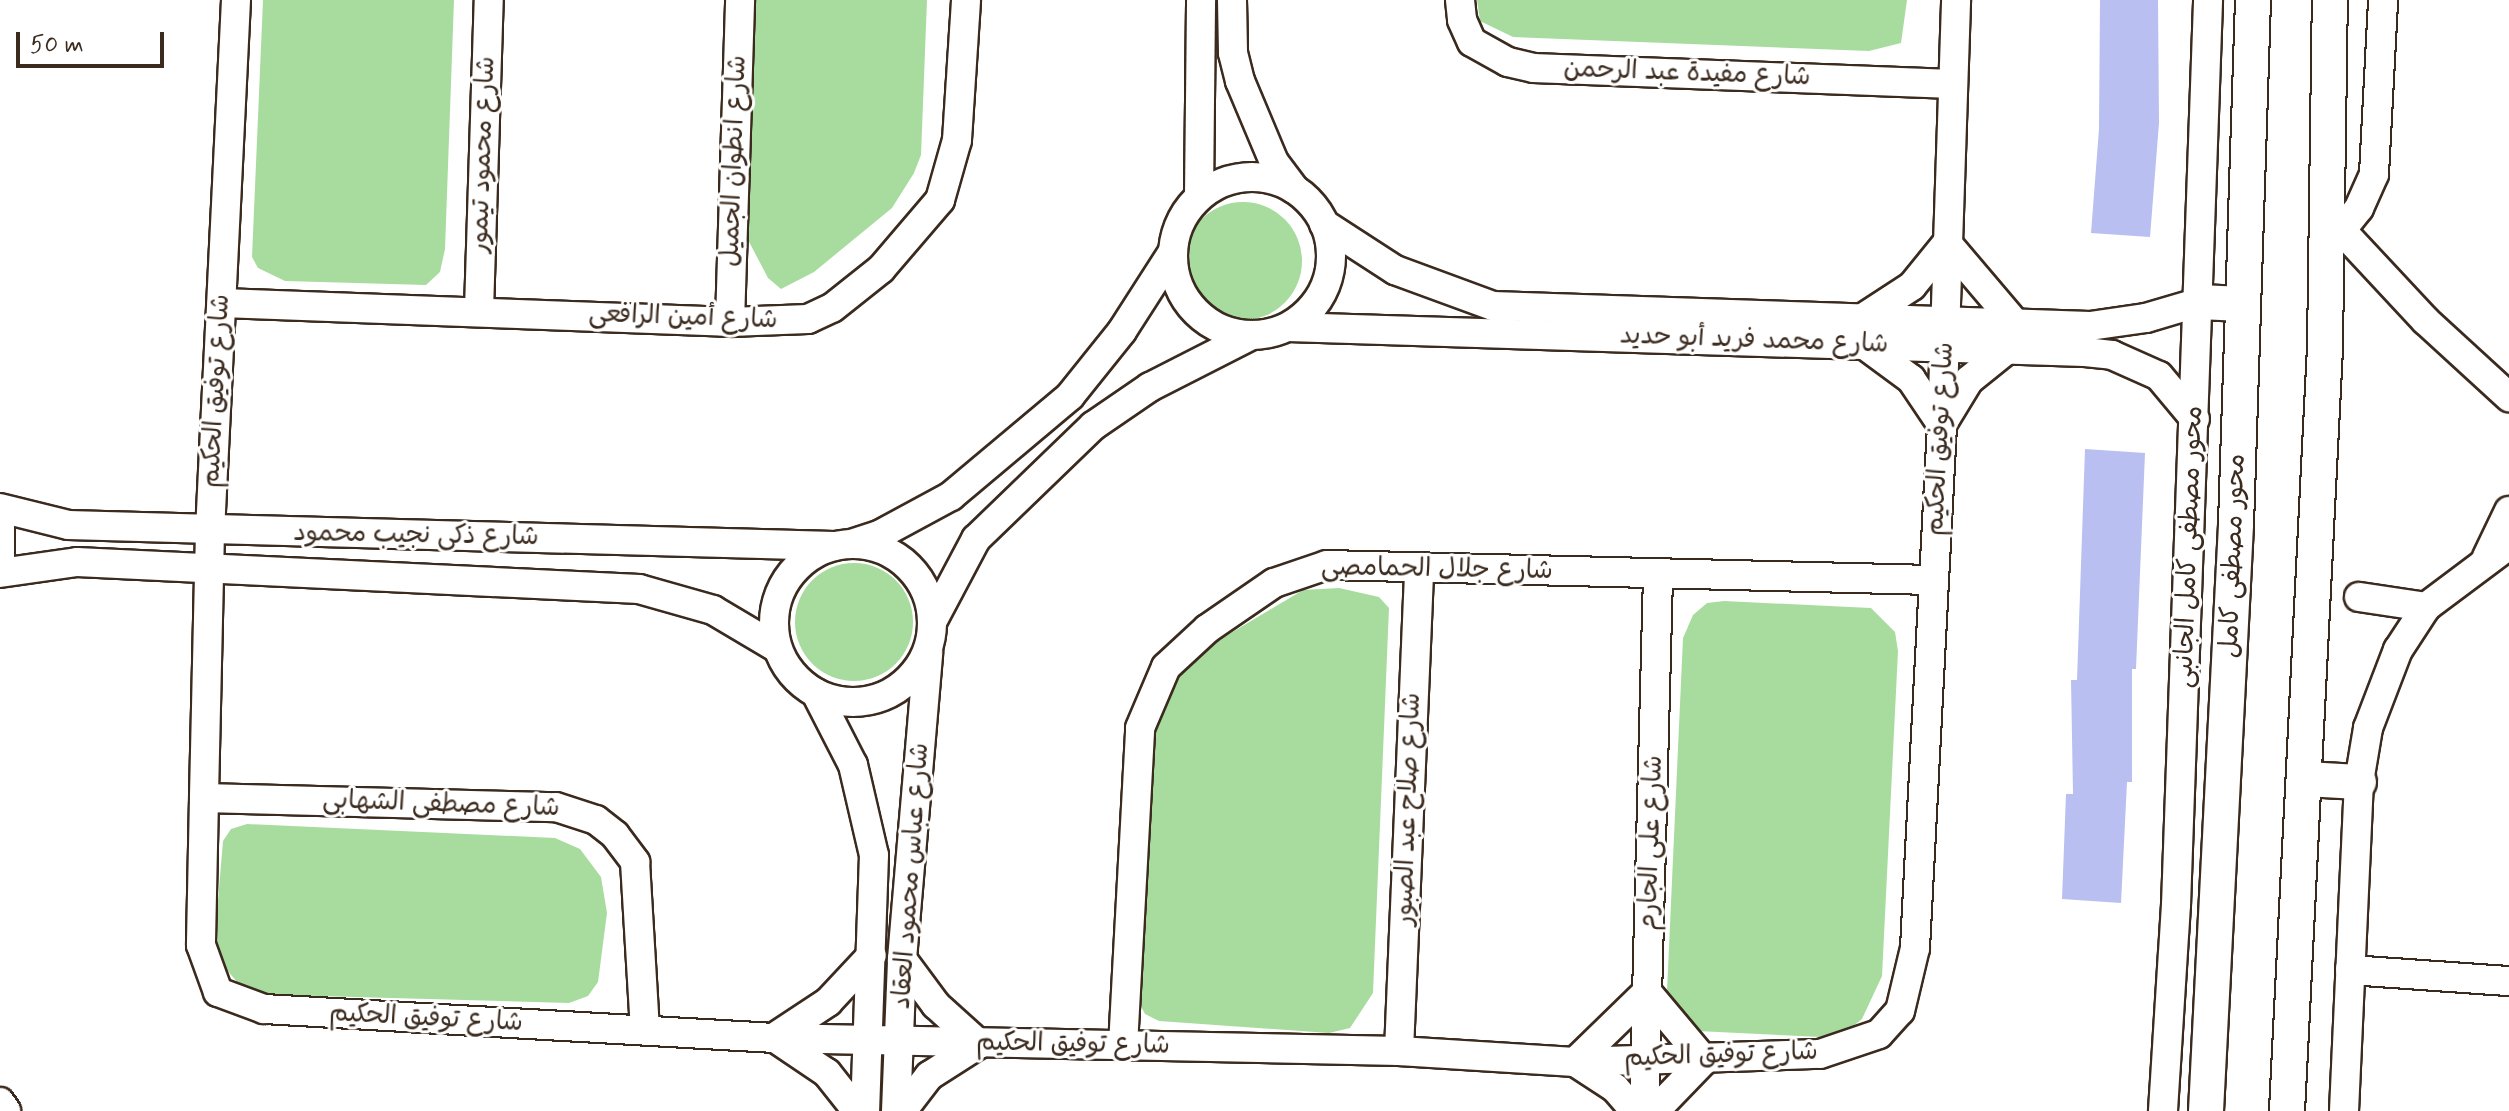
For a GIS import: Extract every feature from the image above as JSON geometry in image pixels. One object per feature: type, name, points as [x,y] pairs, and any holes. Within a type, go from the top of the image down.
[{"type":"main road","name":"محور مصطفى كامل","points":[[2206,1111],[2253,0]]},
{"type":"main road","points":[[2287,1111],[2332,232],[2330,0]]},
{"type":"main road","points":[[2200,302],[2242,304]]},
{"type":"main road","points":[[2305,779],[2359,782]]},
{"type":"street","name":"شارع توفيق الحكيم","points":[[236,0],[210,531],[201,945],[218,992],[236,1002],[264,1009],[774,1038],[1399,1051],[1575,1062],[1704,1060],[1850,1048],[1879,1034],[1900,1011],[1915,948],[1942,425],[1956,0]]},
{"type":"street","name":"شارع محمود تيمور","points":[[479,310],[489,0]]},
{"type":"street","name":"شارع انطوان الجميل","points":[[730,322],[740,0]]},
{"type":"street","name":"شارع أمين الرافعى","points":[[222,303],[479,310],[730,322],[790,322],[832,308],[881,269],[923,224],[940,200],[957,140],[966,0]]},
{"type":"street","points":[[1199,196],[1201,0]]},
{"type":"street","points":[[1232,0],[1233,53],[1240,81],[1274,162],[1324,224],[1331,253],[1327,283],[1305,315],[1288,327],[1252,335],[1226,331],[1195,310],[1175,278],[1172,253],[1176,231],[1199,196],[1226,182],[1255,177],[1294,189]]},
{"type":"street","name":"شارع مفيدة عبد الرحمن","points":[[1460,0],[1472,42],[1508,62],[1534,68],[1952,84]]},
{"type":"street","name":"محور مصطفى كامل الجانبى","points":[[2165,1103],[2200,302],[2208,0]]},
{"type":"street","points":[[2383,0],[2378,156],[2369,192],[2332,232],[2501,392],[2509,423]]},
{"type":"street","name":"شارع محمد فريد أبو حديد","points":[[1324,224],[1395,270],[1493,306],[1946,318],[2112,355],[2140,365],[2175,390],[2195,419]]},
{"type":"street","points":[[1865,317],[1912,286],[1947,243],[2012,334],[1969,380],[1942,425],[1911,379],[1866,346]]},
{"type":"street","points":[[842,545],[891,553],[908,566],[929,602],[931,632],[911,676],[876,698],[856,702],[816,693],[799,681],[777,648],[774,620],[779,592],[802,562],[842,545],[903,523],[951,496],[1070,396],[1122,331],[1172,253]]},
{"type":"street","name":"شارع محمد فريد أبو حديد","points":[[1288,327],[1945,347],[2012,334],[2118,323],[2200,302]]},
{"type":"street","name":"شارع عباس محمود العقاد","points":[[899,1111],[902,959],[931,632],[976,539],[1093,426],[1150,387],[1252,335]]},
{"type":"street","name":"شارع ذكى نجيب محمود","points":[[0,508],[68,525],[842,545]]},
{"type":"street","points":[[2344,1111],[2359,782],[2380,689],[2426,607],[2498,551],[2509,511]]},
{"type":"street","points":[[0,519],[0,558]]},
{"type":"street","name":"شارع ذكى نجيب محمود","points":[[0,573],[77,562],[639,589],[713,610],[777,648]]},
{"type":"street","name":"شارع جلال الحمامصى","points":[[1123,1046],[1135,769],[1140,728],[1166,667],[1207,629],[1302,570],[1327,565],[1934,580]]},
{"type":"street","name":"شارع صلاح عبد الصبور","points":[[1399,1051],[1419,567]]},
{"type":"street","name":"شارع على الجارم","points":[[1644,1111],[1658,575]]},
{"type":"street","points":[[2359,597],[2426,607]]},
{"type":"street","name":"شارع عباس محمود العقاد","points":[[816,693],[853,765],[874,855],[865,1111]]},
{"type":"street","name":"شارع مصطفى الشهابى","points":[[204,798],[556,807],[596,820],[615,835],[635,862],[645,1029]]},
{"type":"street","points":[[857,1111],[827,1073],[774,1038],[828,1002],[872,955]]},
{"type":"street","points":[[899,1111],[929,1076],[979,1044],[936,1005],[902,959]]},
{"type":"street","points":[[2350,970],[2509,981]]},
{"type":"street","points":[[1635,1111],[1615,1088],[1575,1062],[1647,992],[1704,1060],[1655,1111]]},
{"type":"street","points":[[0,1102],[6,1111]]},
{"type":"green space","points":[[263,0],[454,0],[445,249],[440,272],[426,285],[285,281],[258,268],[252,257]]},
{"type":"green space","points":[[754,0],[927,0],[921,155],[914,173],[892,208],[814,272],[781,289],[768,278],[746,236]]},
{"type":"green space","points":[[1477,0],[1907,0],[1901,43],[1869,51],[1513,37],[1480,21]]},
{"type":"green space","points":[[1243,202],[1266,206],[1285,219],[1298,238],[1302,261],[1298,284],[1285,303],[1266,316],[1243,320],[1220,316],[1201,303],[1188,284],[1184,261],[1188,238],[1201,219],[1220,206]]},
{"type":"green space","points":[[854,563],[876,568],[896,580],[908,600],[913,622],[908,644],[896,664],[876,676],[854,681],[832,676],[812,664],[800,644],[795,622],[800,600],[812,580],[832,568]]},
{"type":"green space","points":[[1339,588],[1379,597],[1389,608],[1373,993],[1350,1028],[1329,1033],[1159,1021],[1145,1014],[1135,995],[1148,741],[1160,710],[1180,672],[1204,649],[1303,590]]},
{"type":"green space","points":[[1724,601],[1871,608],[1895,632],[1898,651],[1882,976],[1862,1019],[1846,1032],[1821,1037],[1697,1031],[1672,1008],[1667,991],[1683,638],[1693,615],[1707,603]]},
{"type":"green space","points":[[247,824],[555,838],[580,849],[601,877],[607,913],[598,982],[588,996],[569,1003],[247,994],[217,958],[217,912],[223,841],[231,829]]},
{"type":"building","points":[[2100,0],[2158,0],[2159,123],[2150,237],[2091,233],[2099,129]]},
{"type":"building","points":[[2085,449],[2145,453],[2136,669],[2132,669],[2132,782],[2127,782],[2121,903],[2062,899],[2066,794],[2073,794],[2071,680],[2077,680]]}]
